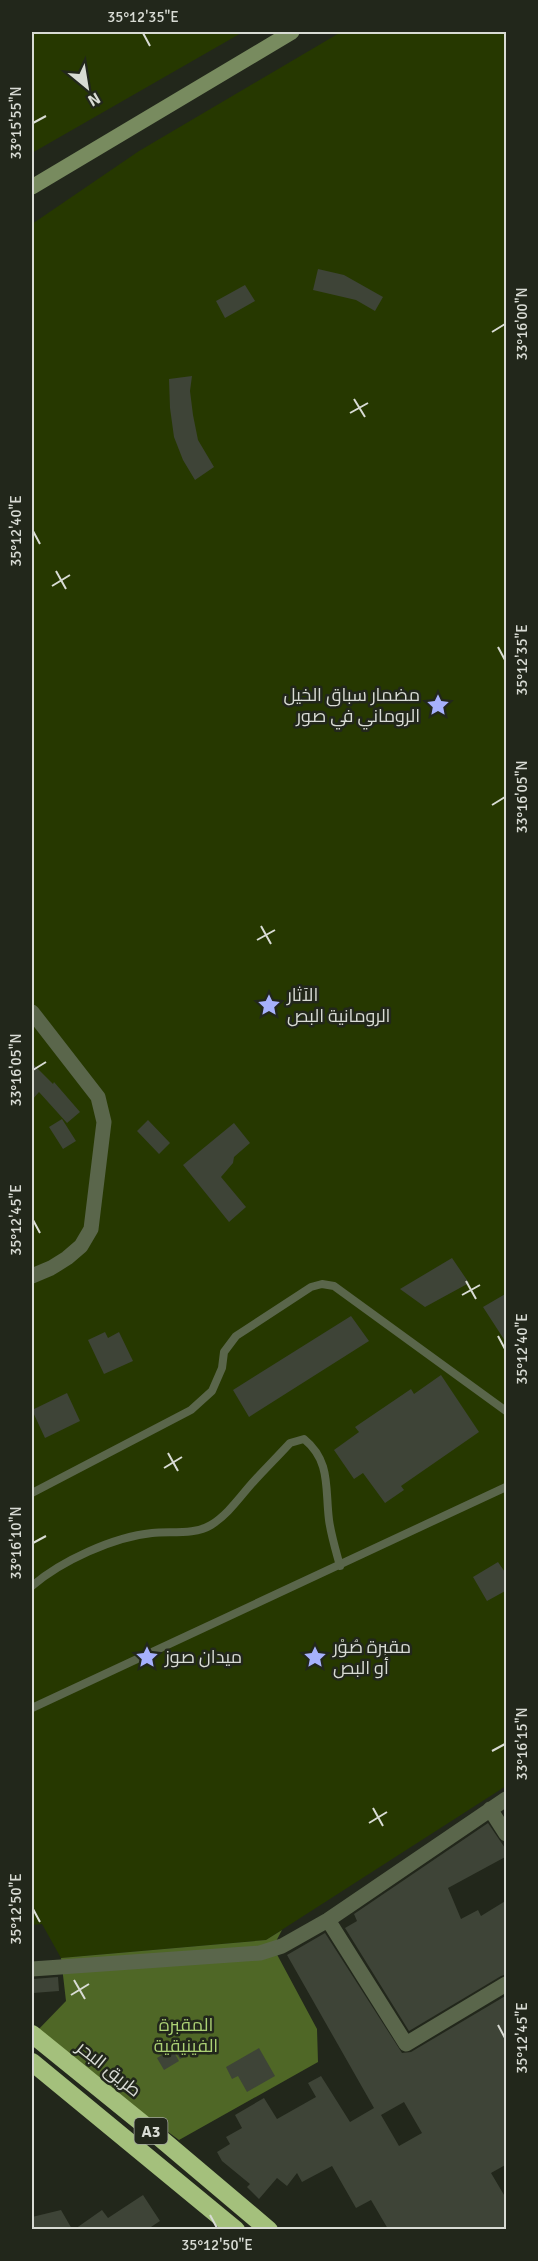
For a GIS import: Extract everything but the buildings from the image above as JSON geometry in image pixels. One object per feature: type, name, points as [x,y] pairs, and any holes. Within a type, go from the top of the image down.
[{"type":"highway","name":"طريق البحر","points":[[32,2034],[269,2229]]},
{"type":"highway","name":"A3","points":[[32,2062],[236,2229]]},
{"type":"main road","points":[[32,188],[292,32]]},
{"type":"street","points":[[32,1012],[98,1097],[104,1122],[91,1229],[81,1246],[67,1258],[32,1276]]},
{"type":"street","points":[[32,1969],[260,1953],[282,1946],[328,1920],[507,1799]]},
{"type":"street","points":[[490,1809],[507,1834]]},
{"type":"street","points":[[328,1920],[406,2044],[507,1984]]},
{"type":"lane","points":[[32,1493],[191,1410],[212,1391],[222,1368],[224,1352],[236,1336],[300,1293],[322,1284],[334,1286],[507,1411]]},
{"type":"lane","points":[[32,1586],[47,1573],[84,1554],[126,1538],[150,1533],[188,1531],[209,1527],[229,1510],[291,1443],[304,1439],[315,1448],[324,1466],[329,1522],[340,1566]]},
{"type":"lane","points":[[32,1708],[507,1487]]},
{"type":"green space","points":[[32,32],[243,32],[32,153]]},
{"type":"green space","name":"الآثار الرومانية البص","points":[[341,32],[506,32],[506,1786],[266,1940],[61,1958],[42,1924],[32,1925],[32,224],[139,151]]},
{"type":"green space","name":"المقبرة الفينيقية","points":[[282,1930],[273,1947],[317,2029],[318,2062],[179,2140],[35,2033],[66,2001],[61,1958],[266,1940]]},
{"type":"place","name":"مضمار سباق الخيل الروماني في صور","points":[[438,705]]},
{"type":"place","name":"الآثار الرومانية البص","points":[[269,1005]]},
{"type":"place","name":"ميدان صوز","points":[[147,1657]]},
{"type":"place","name":"مقبرة صُوْر أو البص","points":[[315,1657]]}]
